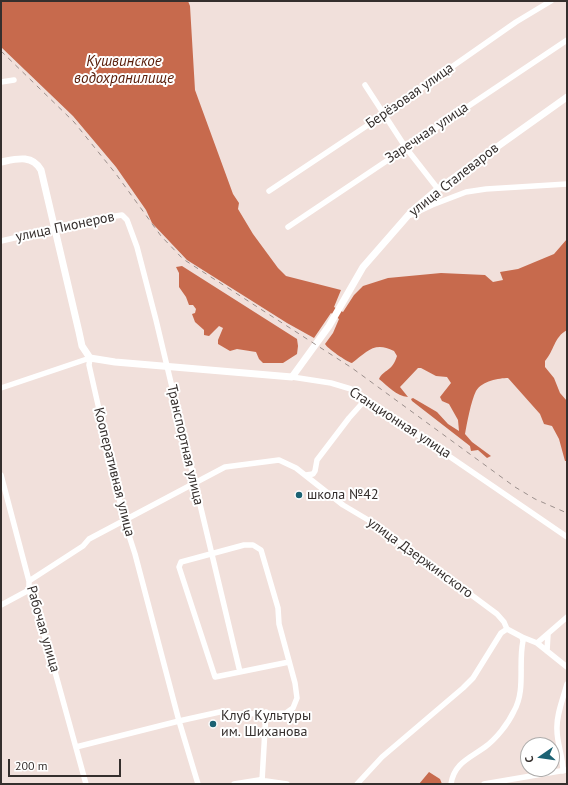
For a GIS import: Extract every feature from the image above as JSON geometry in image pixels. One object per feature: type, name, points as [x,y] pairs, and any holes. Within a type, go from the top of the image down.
[{"type":"main road","name":"улица Сталеваров","points":[[292,377],[329,326],[368,260],[406,217],[438,189],[567,97]]},
{"type":"main road","name":"Кооперативная улица","points":[[1,162],[24,158],[34,161],[41,170],[82,346],[90,358]]},
{"type":"main road","name":"Станционная улица","points":[[90,358],[167,367],[292,377]]},
{"type":"street","name":"Берёзовая улица","points":[[269,191],[383,115],[516,22],[551,1]]},
{"type":"street","name":"Заречная улица","points":[[288,228],[567,40]]},
{"type":"street","points":[[1,82],[14,80]]},
{"type":"street","points":[[365,85],[383,115],[406,148],[438,189]]},
{"type":"street","points":[[406,217],[466,192],[503,187],[567,184]]},
{"type":"street","points":[[427,198],[432,205]]},
{"type":"street","name":"улица Пионеров","points":[[1,241],[54,229],[77,222],[104,217],[122,215],[127,220]]},
{"type":"street","name":"Транспортная улица","points":[[127,220],[137,247],[240,672]]},
{"type":"street","points":[[1,388],[85,361],[90,358]]},
{"type":"street","name":"Кооперативная улица","points":[[90,358],[89,365],[124,520],[135,554],[179,720],[198,784]]},
{"type":"street","name":"Станционная улица","points":[[292,377],[337,384],[351,390],[567,537]]},
{"type":"street","points":[[319,484],[315,471],[317,460],[349,418],[366,399]]},
{"type":"street","name":"улица Дзержинского","points":[[29,580],[83,546],[89,540],[194,482],[225,467],[279,460],[306,475],[343,505],[403,543],[497,614],[504,622],[507,629]]},
{"type":"street","points":[[306,475],[313,474],[315,471]]},
{"type":"street","name":"Рабочая улица","points":[[1,475],[29,580],[29,590],[49,650],[86,784]]},
{"type":"street","points":[[76,747],[179,720],[224,711],[232,714],[290,712],[295,704],[295,683],[280,624],[278,608],[261,550],[253,545],[244,545],[179,563],[179,567],[215,677],[289,662]]},
{"type":"street","points":[[1,605],[29,590]]},
{"type":"street","points":[[537,643],[567,617]]},
{"type":"street","points":[[357,784],[382,757],[473,678],[501,633],[507,629],[524,639],[537,643],[567,668]]},
{"type":"street","points":[[547,651],[548,634]]},
{"type":"street","points":[[451,784],[452,777],[461,762],[485,747],[496,737],[514,712],[520,694],[524,639]]},
{"type":"street","points":[[484,784],[565,770],[556,730],[558,715],[567,684]]},
{"type":"street","points":[[262,781],[266,712]]},
{"type":"street","points":[[364,777],[365,784]]},
{"type":"street","points":[[234,784],[262,781],[287,784]]},
{"type":"water","name":"Кушвинское водохранилище","points":[[1,1],[188,1],[190,6],[195,90],[233,194],[239,203],[238,209],[253,234],[278,268],[286,276],[341,290],[334,307],[343,312],[354,295],[363,286],[388,278],[441,273],[485,275],[493,282],[503,280],[500,272],[518,269],[554,254],[567,239],[567,330],[559,336],[545,361],[545,367],[554,378],[560,393],[567,401],[567,461],[565,461],[559,439],[552,426],[544,424],[540,414],[508,378],[496,379],[482,385],[476,391],[471,406],[465,434],[472,442],[491,456],[487,458],[478,450],[471,451],[470,446],[411,399],[413,398],[437,412],[448,424],[459,431],[458,420],[449,404],[442,401],[440,397],[451,383],[447,377],[436,376],[421,368],[418,368],[400,387],[408,397],[400,395],[379,379],[383,373],[393,365],[397,356],[394,351],[381,347],[371,349],[352,363],[349,362],[333,352],[325,344],[333,333],[339,319],[331,313],[314,338],[287,323],[187,260],[152,223],[146,210],[116,167],[73,116],[1,47]]},
{"type":"water","points":[[182,266],[297,339],[297,354],[283,363],[263,363],[259,359],[256,352],[237,349],[230,351],[218,344],[223,328],[219,326],[209,336],[204,335],[204,330],[195,322],[192,314],[195,313],[196,309],[193,305],[189,305],[186,297],[179,287],[179,273],[176,267]]},
{"type":"water","points":[[429,772],[440,779],[442,784],[419,784]]},
{"type":"railway","points":[[1,51],[74,122],[116,174],[161,236],[183,259],[352,368],[515,487],[535,499],[567,513]]},
{"type":"place","name":"школа №42","points":[[299,495]]},
{"type":"place","name":"Клуб Культуры им. Шиханова","points":[[213,724]]}]
